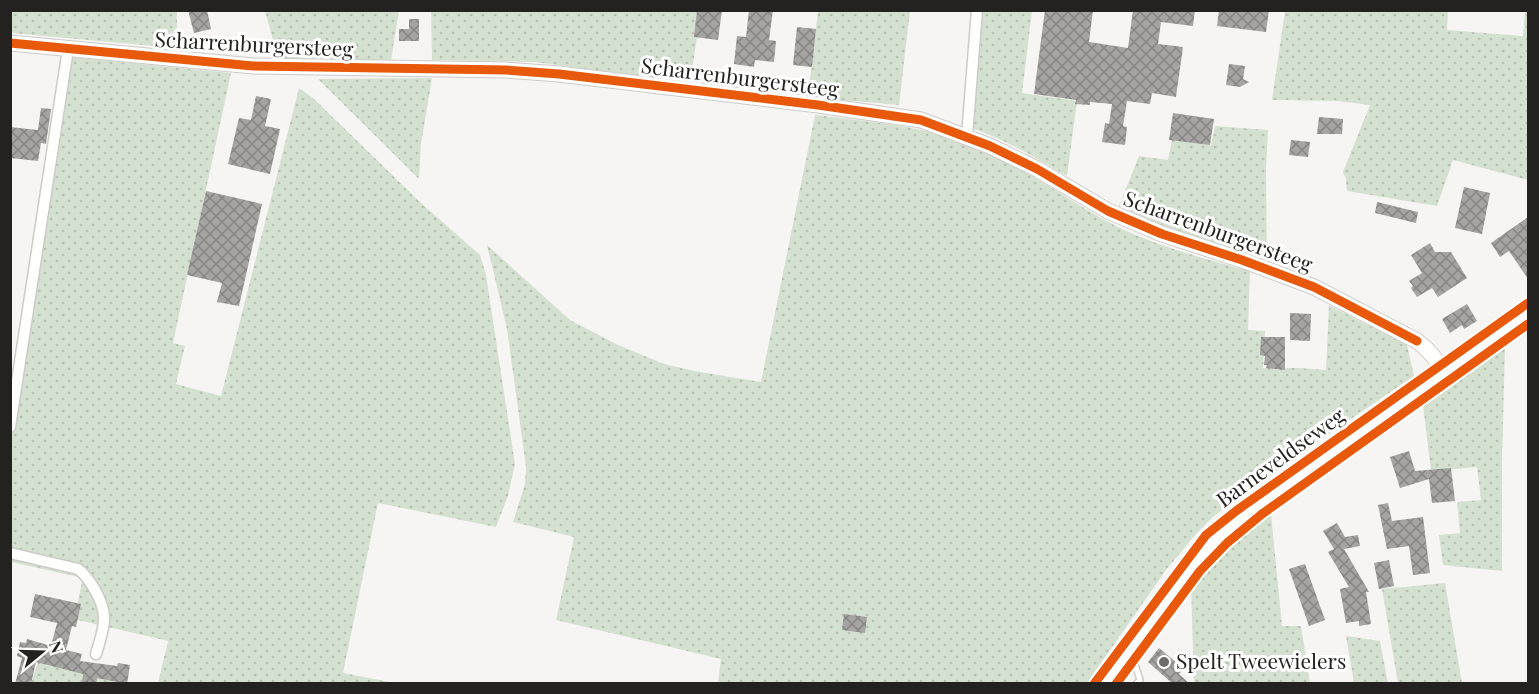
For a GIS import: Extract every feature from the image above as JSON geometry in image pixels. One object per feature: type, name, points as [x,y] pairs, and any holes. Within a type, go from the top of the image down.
[{"type":"street","points":[[967,136],[977,10]]},
{"type":"street","name":"Scharrenburgersteeg","points":[[10,43],[253,66],[506,70],[559,74],[818,105],[921,120],[967,136],[1037,169],[1108,211],[1162,234],[1242,260],[1314,288],[1417,341],[1425,347],[1443,373]]},
{"type":"street","points":[[10,427],[68,49]]},
{"type":"street","name":"Barneveldseweg","points":[[1108,684],[1193,566],[1222,536],[1256,506],[1528,313]]},
{"type":"street","points":[[10,553],[78,569],[85,575],[99,600],[104,615],[96,654]]},
{"type":"lane","points":[[1131,652],[1140,680],[1136,684]]},
{"type":"green space","points":[[10,11],[177,11],[177,48],[11,33]]},
{"type":"green space","points":[[265,11],[399,11],[391,60],[279,61]]},
{"type":"green space","points":[[431,11],[701,11],[690,83],[534,62],[432,60]]},
{"type":"green space","points":[[818,11],[910,11],[899,105],[808,97]]},
{"type":"green space","points":[[981,11],[1032,11],[1022,93],[1077,101],[1067,176],[1008,143],[971,128]]},
{"type":"green space","points":[[1285,11],[1448,11],[1447,30],[1523,36],[1525,11],[1528,11],[1528,180],[1453,160],[1437,206],[1347,191],[1343,172],[1370,105],[1338,101],[1272,100]]},
{"type":"green space","points":[[70,57],[231,73],[173,343],[185,346],[176,384],[221,396],[299,88],[313,98],[423,205],[480,255],[486,275],[515,464],[508,496],[496,527],[378,503],[343,673],[395,683],[158,683],[168,641],[74,619],[83,578],[11,562],[12,427]]},
{"type":"green space","points":[[432,78],[421,144],[419,179],[318,79]]},
{"type":"green space","points":[[815,115],[928,131],[964,142],[1003,160],[1131,233],[1182,252],[1250,271],[1248,330],[1265,331],[1263,368],[1326,370],[1329,305],[1407,345],[1414,376],[1214,516],[1166,570],[1087,683],[718,683],[721,659],[556,620],[574,537],[513,522],[525,484],[526,467],[507,329],[487,245],[570,320],[618,345],[664,364],[761,382]]},
{"type":"green space","points":[[1215,126],[1268,130],[1267,259],[1165,227],[1119,206],[1139,156],[1168,160],[1172,140],[1211,145]]},
{"type":"green space","points":[[1505,347],[1502,571],[1443,565],[1439,535],[1460,533],[1457,502],[1481,500],[1477,467],[1431,471],[1423,405]]},
{"type":"green space","points":[[1271,514],[1282,626],[1301,626],[1310,683],[1194,683],[1191,588],[1228,547]]},
{"type":"green space","points":[[1445,583],[1462,683],[1398,683],[1382,589]]},
{"type":"green space","points":[[1346,636],[1380,641],[1388,683],[1354,683]]},
{"type":"green space","points":[[38,661],[122,683],[31,684]]},
{"type":"building","points":[[188,10],[207,10],[211,29],[194,33]]},
{"type":"building","points":[[697,10],[722,10],[718,40],[694,37]]},
{"type":"building","points":[[749,10],[773,10],[769,40],[776,41],[774,62],[755,60],[754,67],[734,64],[737,36],[746,37]]},
{"type":"building","points":[[1045,10],[1093,10],[1089,42],[1128,48],[1133,10],[1195,10],[1193,26],[1161,22],[1158,44],[1183,47],[1176,97],[1152,93],[1150,104],[1127,101],[1123,126],[1127,127],[1125,145],[1102,142],[1105,123],[1109,124],[1112,104],[1090,102],[1090,105],[1075,104],[1076,100],[1034,94]]},
{"type":"building","points":[[1219,10],[1269,10],[1266,32],[1217,26]]},
{"type":"building","points":[[409,19],[419,19],[419,41],[399,41],[399,29],[409,29]]},
{"type":"building","points":[[797,27],[816,29],[812,67],[793,65]]},
{"type":"building","points":[[1229,64],[1245,66],[1243,79],[1249,82],[1240,87],[1226,85]]},
{"type":"building","points":[[256,96],[271,99],[265,126],[280,129],[270,174],[228,164],[239,118],[251,120]]},
{"type":"building","points":[[41,108],[51,109],[46,144],[41,143],[38,161],[10,158],[10,127],[38,130]]},
{"type":"building","points":[[1173,113],[1214,119],[1210,145],[1169,140]]},
{"type":"building","points":[[1319,117],[1343,119],[1342,134],[1317,134]]},
{"type":"building","points":[[1291,140],[1310,142],[1308,157],[1289,155]]},
{"type":"building","points":[[1464,187],[1490,193],[1482,234],[1455,228]]},
{"type":"building","points":[[206,191],[262,204],[239,306],[217,302],[222,283],[187,275]]},
{"type":"building","points":[[1377,202],[1418,212],[1416,223],[1375,213]]},
{"type":"building","points":[[1528,217],[1528,279],[1509,251],[1500,257],[1491,243]]},
{"type":"building","points":[[1430,243],[1435,252],[1451,252],[1467,278],[1438,297],[1432,288],[1417,297],[1409,281],[1422,273],[1411,255]]},
{"type":"building","points":[[1467,304],[1477,321],[1464,329],[1462,325],[1450,333],[1442,319]]},
{"type":"building","points":[[1290,313],[1311,314],[1310,341],[1290,340]]},
{"type":"building","points":[[1261,337],[1285,337],[1285,370],[1266,368],[1265,356],[1260,355]]},
{"type":"building","points":[[1409,451],[1415,471],[1451,468],[1455,501],[1432,503],[1429,479],[1400,488],[1390,457]]},
{"type":"building","points":[[1388,503],[1392,521],[1423,517],[1430,573],[1413,575],[1409,546],[1387,549],[1378,505]]},
{"type":"building","points":[[1337,523],[1345,537],[1358,535],[1360,546],[1344,549],[1369,592],[1366,592],[1371,624],[1359,626],[1359,621],[1346,623],[1340,589],[1349,587],[1328,552],[1334,549],[1323,531]]},
{"type":"building","points":[[1389,560],[1394,586],[1379,589],[1374,563]]},
{"type":"building","points":[[1305,564],[1325,620],[1309,626],[1289,569]]},
{"type":"building","points":[[35,594],[81,604],[76,627],[72,626],[66,650],[82,654],[80,661],[117,666],[118,663],[130,665],[127,684],[97,678],[96,684],[82,684],[83,674],[36,662],[31,684],[15,684],[22,658],[17,656],[20,642],[26,643],[27,639],[51,646],[57,623],[30,617]]},
{"type":"building","points":[[844,614],[867,617],[865,633],[842,630]]},
{"type":"building","points":[[1159,648],[1184,669],[1179,674],[1190,684],[1173,684],[1148,662]]},
{"type":"cycle path","points":[[10,43],[253,66],[506,70],[559,74],[818,105],[921,120],[990,146],[1037,169],[1108,211],[1162,234],[1314,287],[1417,341]]},
{"type":"cycle path","points":[[1094,684],[1206,535],[1236,511],[1528,303]]},
{"type":"cycle path","points":[[1116,684],[1200,571],[1227,543],[1262,514],[1528,324]]},
{"type":"place","name":"Spelt Tweewielers","points":[[1164,662]]}]
